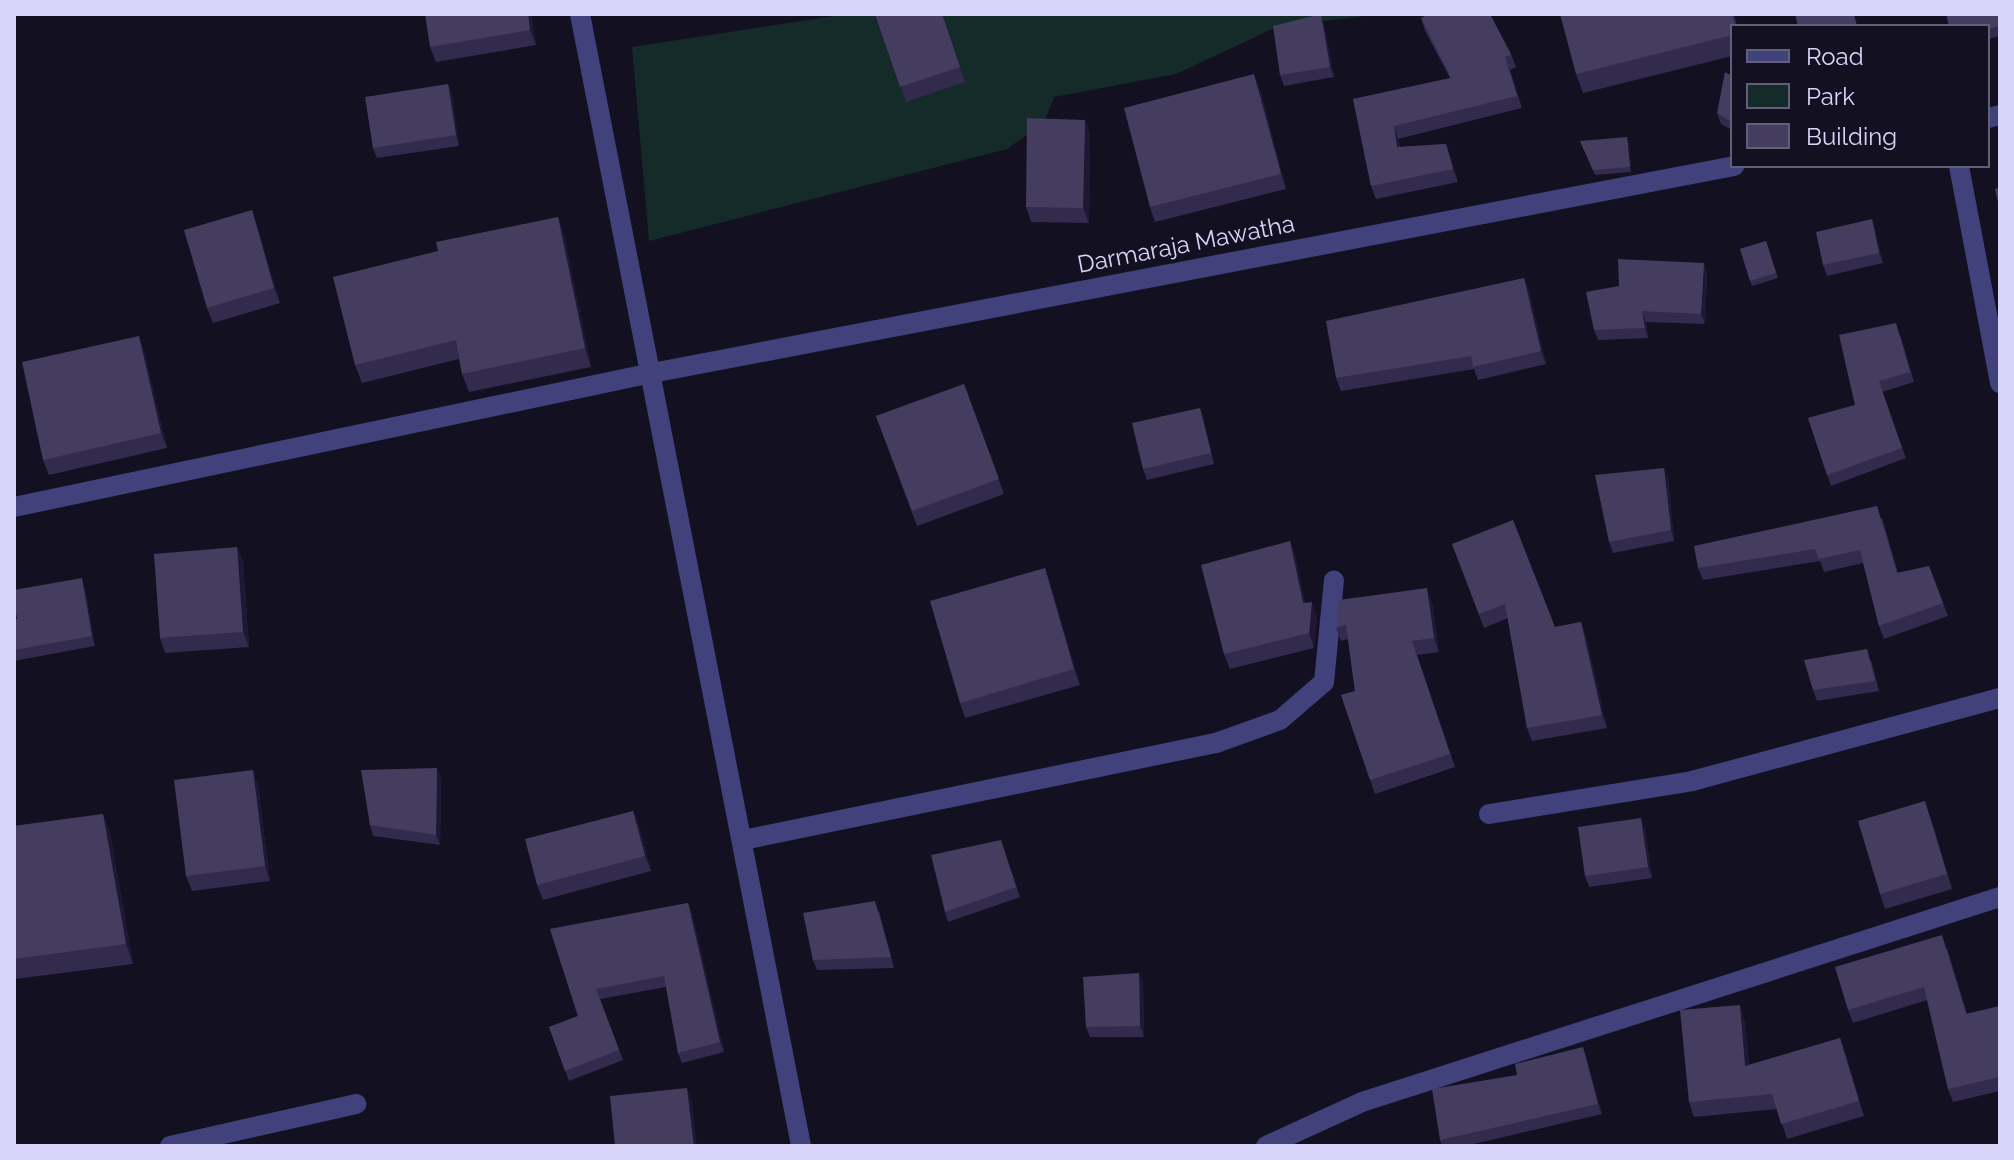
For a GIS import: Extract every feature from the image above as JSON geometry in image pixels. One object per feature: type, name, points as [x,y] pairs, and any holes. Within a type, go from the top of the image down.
[{"type":"street","points":[[580,14],[647,374],[743,840],[801,1146]]},
{"type":"street","name":"Darmaraja Mawatha","points":[[14,507],[647,374],[1730,167]]},
{"type":"street","points":[[1959,168],[2000,383]]},
{"type":"street","points":[[743,840],[1216,743],[1280,720],[1324,682],[1334,580]]},
{"type":"street","points":[[1489,814],[1692,781],[2000,698]]},
{"type":"street","points":[[1266,1146],[1362,1102],[2000,897]]},
{"type":"street","points":[[170,1146],[356,1104]]},
{"type":"green space","points":[[847,14],[1381,14],[1277,27],[1176,74],[1054,97],[1044,123],[1007,149],[649,241],[632,47]]},
{"type":"building","points":[[425,14],[528,14],[530,30],[430,47]]},
{"type":"building","points":[[875,14],[942,14],[960,67],[900,87]]},
{"type":"building","points":[[1321,14],[1330,67],[1280,75],[1273,26]]},
{"type":"building","points":[[1429,14],[1490,14],[1511,54],[1505,57],[1517,96],[1394,126],[1397,147],[1446,144],[1453,169],[1371,186],[1353,99],[1451,78],[1421,18]]},
{"type":"building","points":[[1560,14],[1732,14],[1734,24],[1730,24],[1730,36],[1576,74]]},
{"type":"building","points":[[1795,14],[1854,14],[1856,24],[1798,24]]},
{"type":"building","points":[[1946,14],[2000,14],[2000,26],[1990,28],[1990,24],[1948,24]]},
{"type":"building","points":[[1725,72],[1730,75],[1730,121],[1717,113]]},
{"type":"building","points":[[1254,74],[1281,174],[1150,207],[1124,108]]},
{"type":"building","points":[[448,84],[456,135],[373,148],[365,97]]},
{"type":"building","points":[[1027,118],[1085,120],[1083,208],[1026,207]]},
{"type":"building","points":[[1627,137],[1630,167],[1593,170],[1580,141]]},
{"type":"building","points":[[2000,188],[2000,211],[1995,189]]},
{"type":"building","points":[[252,210],[274,288],[207,308],[184,230]]},
{"type":"building","points":[[558,217],[585,348],[462,374],[456,340],[355,365],[333,277],[438,251],[436,242]]},
{"type":"building","points":[[1872,219],[1879,253],[1823,265],[1816,232]]},
{"type":"building","points":[[1766,241],[1776,273],[1750,281],[1740,249]]},
{"type":"building","points":[[1618,259],[1704,263],[1701,314],[1642,311],[1645,328],[1594,330],[1586,292],[1619,286]]},
{"type":"building","points":[[1524,278],[1541,351],[1473,367],[1471,356],[1336,378],[1326,321]]},
{"type":"building","points":[[1896,323],[1910,372],[1879,381],[1902,448],[1827,475],[1808,418],[1855,405],[1839,335]]},
{"type":"building","points":[[139,336],[161,433],[43,460],[22,362]]},
{"type":"building","points":[[964,384],[999,479],[912,511],[876,416]]},
{"type":"building","points":[[1200,408],[1211,453],[1143,469],[1132,423]]},
{"type":"building","points":[[1664,468],[1671,530],[1609,542],[1595,475]]},
{"type":"building","points":[[1877,506],[1897,573],[1929,566],[1943,603],[1879,626],[1860,550],[1819,559],[1815,549],[1698,568],[1694,546]]},
{"type":"building","points":[[1513,520],[1555,627],[1581,622],[1602,715],[1527,728],[1505,604],[1479,614],[1452,544]]},
{"type":"building","points":[[1290,541],[1303,603],[1312,602],[1309,633],[1224,654],[1201,565]]},
{"type":"building","points":[[237,547],[243,632],[160,638],[154,554]]},
{"type":"building","points":[[1045,568],[1074,669],[960,703],[930,601]]},
{"type":"building","points":[[82,578],[92,636],[14,650],[14,620],[17,619],[14,590]]},
{"type":"building","points":[[1427,588],[1434,638],[1412,641],[1450,754],[1370,780],[1341,695],[1355,691],[1346,625],[1336,628],[1339,600]]},
{"type":"building","points":[[1867,649],[1875,681],[1813,690],[1804,660]]},
{"type":"building","points":[[437,768],[436,835],[370,825],[361,770]]},
{"type":"building","points":[[253,770],[265,866],[186,876],[174,780]]},
{"type":"building","points":[[1925,801],[1947,874],[1880,894],[1858,821]]},
{"type":"building","points":[[633,811],[645,856],[537,885],[525,839]]},
{"type":"building","points":[[103,814],[126,944],[14,959],[14,826]]},
{"type":"building","points":[[1641,818],[1648,867],[1585,876],[1578,827]]},
{"type":"building","points":[[1001,840],[1016,887],[945,912],[931,855]]},
{"type":"building","points":[[875,901],[891,957],[813,960],[803,913]]},
{"type":"building","points":[[688,903],[720,1042],[678,1053],[664,976],[596,989],[619,1050],[565,1071],[549,1027],[578,1016],[550,929]]},
{"type":"building","points":[[1942,935],[1966,1014],[2000,1006],[2000,1077],[1948,1089],[1924,987],[1848,1010],[1835,967]]},
{"type":"building","points":[[1139,973],[1140,1026],[1086,1027],[1083,977]]},
{"type":"building","points":[[1740,1005],[1745,1066],[1840,1038],[1859,1101],[1781,1124],[1772,1094],[1689,1102],[1680,1010]]},
{"type":"building","points":[[1583,1047],[1598,1104],[1440,1140],[1432,1089],[1517,1075],[1515,1064]]},
{"type":"building","points":[[687,1088],[694,1146],[615,1146],[610,1096]]}]
